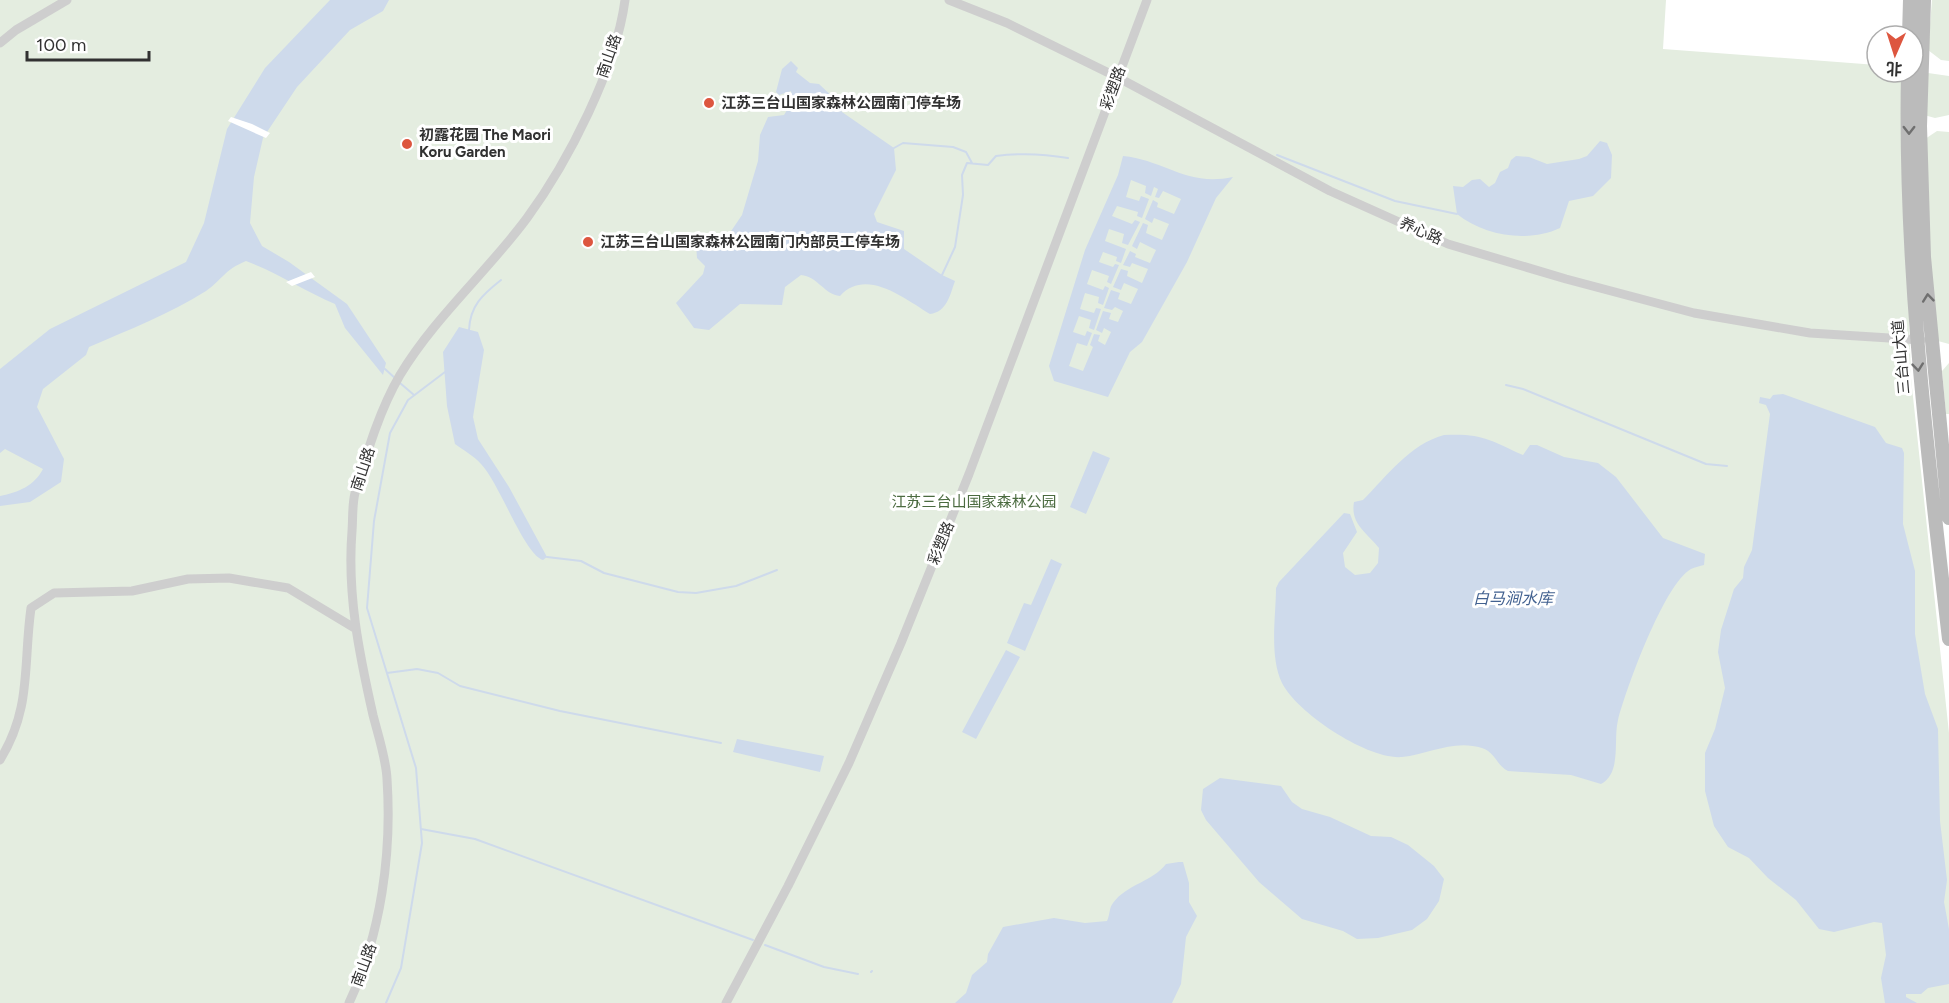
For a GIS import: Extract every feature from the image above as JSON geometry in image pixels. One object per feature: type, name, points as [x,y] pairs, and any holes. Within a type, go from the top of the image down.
[{"type":"main road","points":[[1909,24],[1910,0]]},
{"type":"main road","points":[[1924,0],[1920,126],[1924,257],[1949,518]]},
{"type":"main road","name":"三台山大道","points":[[1908,84],[1909,185],[1916,339],[1949,639]]},
{"type":"street","points":[[0,43],[16,30],[67,0]]},
{"type":"street","name":"南山路","points":[[350,1003],[374,939],[386,873],[387,789],[387,777],[351,600],[350,551],[354,497],[369,449],[400,375],[438,320],[527,218],[579,134],[606,68],[623,16],[625,0]]},
{"type":"street","name":"养心路","points":[[949,0],[1007,23],[1118,77],[1330,191],[1448,244],[1566,279],[1694,313],[1810,333],[1932,340]]},
{"type":"street","name":"彩塑路","points":[[726,1003],[788,886],[849,763],[901,643],[973,464],[1146,0]]},
{"type":"street","points":[[0,760],[17,730],[25,694],[31,608],[54,593],[132,591],[188,579],[229,578],[288,588],[356,629]]},
{"type":"green space","name":"江苏三台山国家森林公园","points":[[0,0],[1666,0],[1663,49],[1865,64],[1865,84],[1901,84],[1911,378],[1949,733],[1949,1003],[0,1003]]},
{"type":"green space","points":[[1932,0],[1949,0],[1949,61],[1941,60],[1928,50]]},
{"type":"green space","points":[[1928,73],[1949,76],[1949,115],[1935,118],[1924,115]]},
{"type":"green space","points":[[1937,131],[1949,132],[1949,344],[1938,341],[1927,255],[1925,139]]},
{"type":"green space","points":[[1949,363],[1949,414],[1946,414],[1942,371]]},
{"type":"water","points":[[330,0],[389,0],[383,11],[350,30],[297,87],[263,138],[254,177],[250,223],[262,246],[289,262],[347,304],[386,363],[383,375],[345,328],[335,304],[246,261],[228,271],[212,287],[178,307],[89,347],[86,355],[43,389],[37,407],[64,459],[61,482],[30,502],[0,506],[0,496],[25,487],[35,480],[43,469],[5,449],[0,453],[0,369],[50,329],[186,262],[204,223],[227,129],[265,68]]},
{"type":"water","points":[[791,61],[798,68],[796,72],[810,83],[819,84],[837,101],[842,112],[894,148],[896,170],[874,214],[877,222],[904,231],[904,249],[942,275],[955,281],[947,302],[936,313],[930,314],[885,288],[862,284],[850,288],[840,296],[807,276],[801,275],[785,287],[782,305],[740,304],[709,330],[694,328],[676,303],[703,274],[705,266],[697,258],[696,244],[702,235],[723,243],[742,215],[758,161],[760,135],[768,117],[784,115],[792,102],[791,91],[779,95],[776,92],[782,69]]},
{"type":"water","points":[[1600,141],[1607,143],[1612,155],[1611,178],[1593,196],[1569,201],[1560,228],[1534,235],[1507,235],[1480,228],[1457,214],[1453,186],[1463,187],[1472,180],[1480,179],[1489,187],[1495,183],[1500,172],[1508,168],[1511,160],[1516,156],[1529,157],[1547,164],[1579,159],[1587,156]]},
{"type":"water","points":[[1123,156],[1138,158],[1189,176],[1217,179],[1233,177],[1216,198],[1187,262],[1142,342],[1130,352],[1108,397],[1054,381],[1049,366],[1085,250],[1118,175]],"holes":[[[1131,180],[1146,186],[1145,193],[1151,196],[1154,187],[1158,189],[1155,197],[1159,198],[1163,191],[1181,199],[1174,214],[1157,207],[1158,203],[1153,200],[1145,219],[1152,223],[1154,218],[1169,224],[1162,240],[1146,233],[1148,225],[1143,223],[1132,246],[1137,249],[1140,242],[1156,250],[1150,263],[1135,257],[1136,254],[1130,251],[1123,265],[1130,267],[1132,263],[1148,269],[1142,283],[1127,276],[1128,271],[1121,269],[1113,287],[1121,290],[1124,283],[1138,289],[1131,304],[1118,299],[1120,293],[1111,290],[1104,308],[1112,310],[1115,307],[1123,311],[1118,322],[1109,319],[1111,313],[1103,311],[1096,330],[1102,333],[1104,328],[1111,332],[1105,345],[1098,341],[1100,335],[1094,334],[1090,345],[1093,347],[1083,371],[1069,366],[1077,343],[1087,346],[1092,333],[1087,331],[1085,336],[1073,332],[1079,316],[1091,320],[1089,328],[1094,330],[1101,309],[1096,308],[1094,313],[1080,309],[1085,293],[1099,297],[1098,303],[1103,305],[1109,288],[1105,286],[1103,290],[1087,284],[1092,270],[1109,276],[1107,282],[1111,284],[1119,265],[1115,264],[1113,267],[1099,262],[1103,252],[1117,257],[1116,261],[1121,263],[1126,249],[1105,241],[1109,229],[1124,234],[1122,243],[1128,245],[1140,222],[1135,220],[1132,224],[1112,216],[1117,206],[1138,212],[1137,216],[1142,218],[1149,199],[1141,196],[1139,201],[1126,197]]]},
{"type":"water","points":[[459,327],[478,332],[484,350],[473,417],[478,439],[509,487],[547,557],[543,560],[528,545],[488,474],[478,461],[455,444],[447,406],[443,352]]},
{"type":"water","points":[[1783,394],[1875,427],[1886,443],[1902,448],[1904,453],[1903,524],[1915,571],[1915,634],[1925,694],[1938,729],[1940,821],[1947,880],[1944,902],[1949,929],[1949,984],[1928,988],[1921,994],[1906,994],[1906,997],[1917,1003],[1885,1003],[1881,978],[1886,955],[1882,923],[1874,922],[1834,932],[1819,929],[1796,900],[1768,878],[1749,858],[1728,847],[1714,826],[1705,791],[1705,753],[1715,729],[1725,688],[1718,652],[1721,630],[1734,589],[1743,578],[1744,567],[1752,550],[1770,414],[1766,405],[1759,403],[1760,397],[1770,399],[1773,395]]},
{"type":"water","name":"白马涧水库","points":[[1444,435],[1477,436],[1523,455],[1530,445],[1537,445],[1564,457],[1598,463],[1616,477],[1663,538],[1705,554],[1704,565],[1691,569],[1680,579],[1647,638],[1618,720],[1616,755],[1612,772],[1601,784],[1571,775],[1508,771],[1486,750],[1472,746],[1452,746],[1402,757],[1371,751],[1335,732],[1302,708],[1282,683],[1274,648],[1276,588],[1279,582],[1344,513],[1350,514],[1357,532],[1343,553],[1345,567],[1355,575],[1370,573],[1378,563],[1379,548],[1357,522],[1353,510],[1354,502],[1363,500],[1410,453],[1432,439]]},
{"type":"water","points":[[1093,451],[1110,458],[1086,514],[1070,507]]},
{"type":"water","points":[[1051,559],[1062,564],[1025,651],[1007,643],[1024,603],[1031,605]]},
{"type":"water","points":[[1006,650],[1020,657],[976,739],[962,732]]},
{"type":"water","points":[[737,739],[824,756],[820,772],[733,752]]},
{"type":"water","points":[[1220,778],[1281,786],[1292,802],[1302,809],[1330,817],[1371,836],[1391,837],[1408,845],[1434,866],[1444,879],[1439,901],[1427,919],[1412,930],[1378,938],[1357,939],[1343,931],[1302,919],[1259,882],[1206,820],[1201,810],[1203,789]]},
{"type":"water","points":[[1183,862],[1189,883],[1189,902],[1197,916],[1186,937],[1181,984],[1172,1003],[955,1003],[966,993],[972,975],[987,962],[988,954],[1003,927],[1054,918],[1085,923],[1107,921],[1112,905],[1125,891],[1154,875],[1166,864]]},
{"type":"pier","points":[[231,117],[270,133],[266,138],[228,121]]},
{"type":"pier","points":[[311,272],[315,277],[292,286],[286,282]]},
{"type":"waterway","points":[[894,148],[903,143],[953,147],[966,152],[972,163]]},
{"type":"waterway","points":[[942,275],[955,247],[963,195],[962,175],[967,163],[988,165],[996,156],[1014,154],[1068,158]]},
{"type":"waterway","points":[[1277,155],[1395,201],[1457,214]]},
{"type":"waterway","points":[[469,330],[472,314],[478,302],[501,280]]},
{"type":"waterway","points":[[385,369],[396,379]]},
{"type":"waterway","points":[[386,1003],[401,968],[422,843],[416,768],[367,608],[374,521],[390,433],[408,400],[445,372]]},
{"type":"waterway","points":[[400,383],[414,395]]},
{"type":"waterway","points":[[1506,385],[1523,389],[1706,464],[1727,466]]},
{"type":"waterway","points":[[547,557],[581,561],[604,573],[678,592],[696,593],[736,586],[777,570]]},
{"type":"waterway","points":[[387,673],[417,669],[438,673],[460,686],[560,711],[721,743]]},
{"type":"waterway","points":[[421,829],[475,839],[753,940]]},
{"type":"waterway","points":[[765,945],[824,967],[858,974]]},
{"type":"place","name":"江苏三台山国家森林公园南门停车场","points":[[709,103]]},
{"type":"place","name":"初露花园 The Maori Koru Garden","points":[[407,144]]},
{"type":"place","name":"江苏三台山国家森林公园南门内部员工停车场","points":[[588,242]]}]
